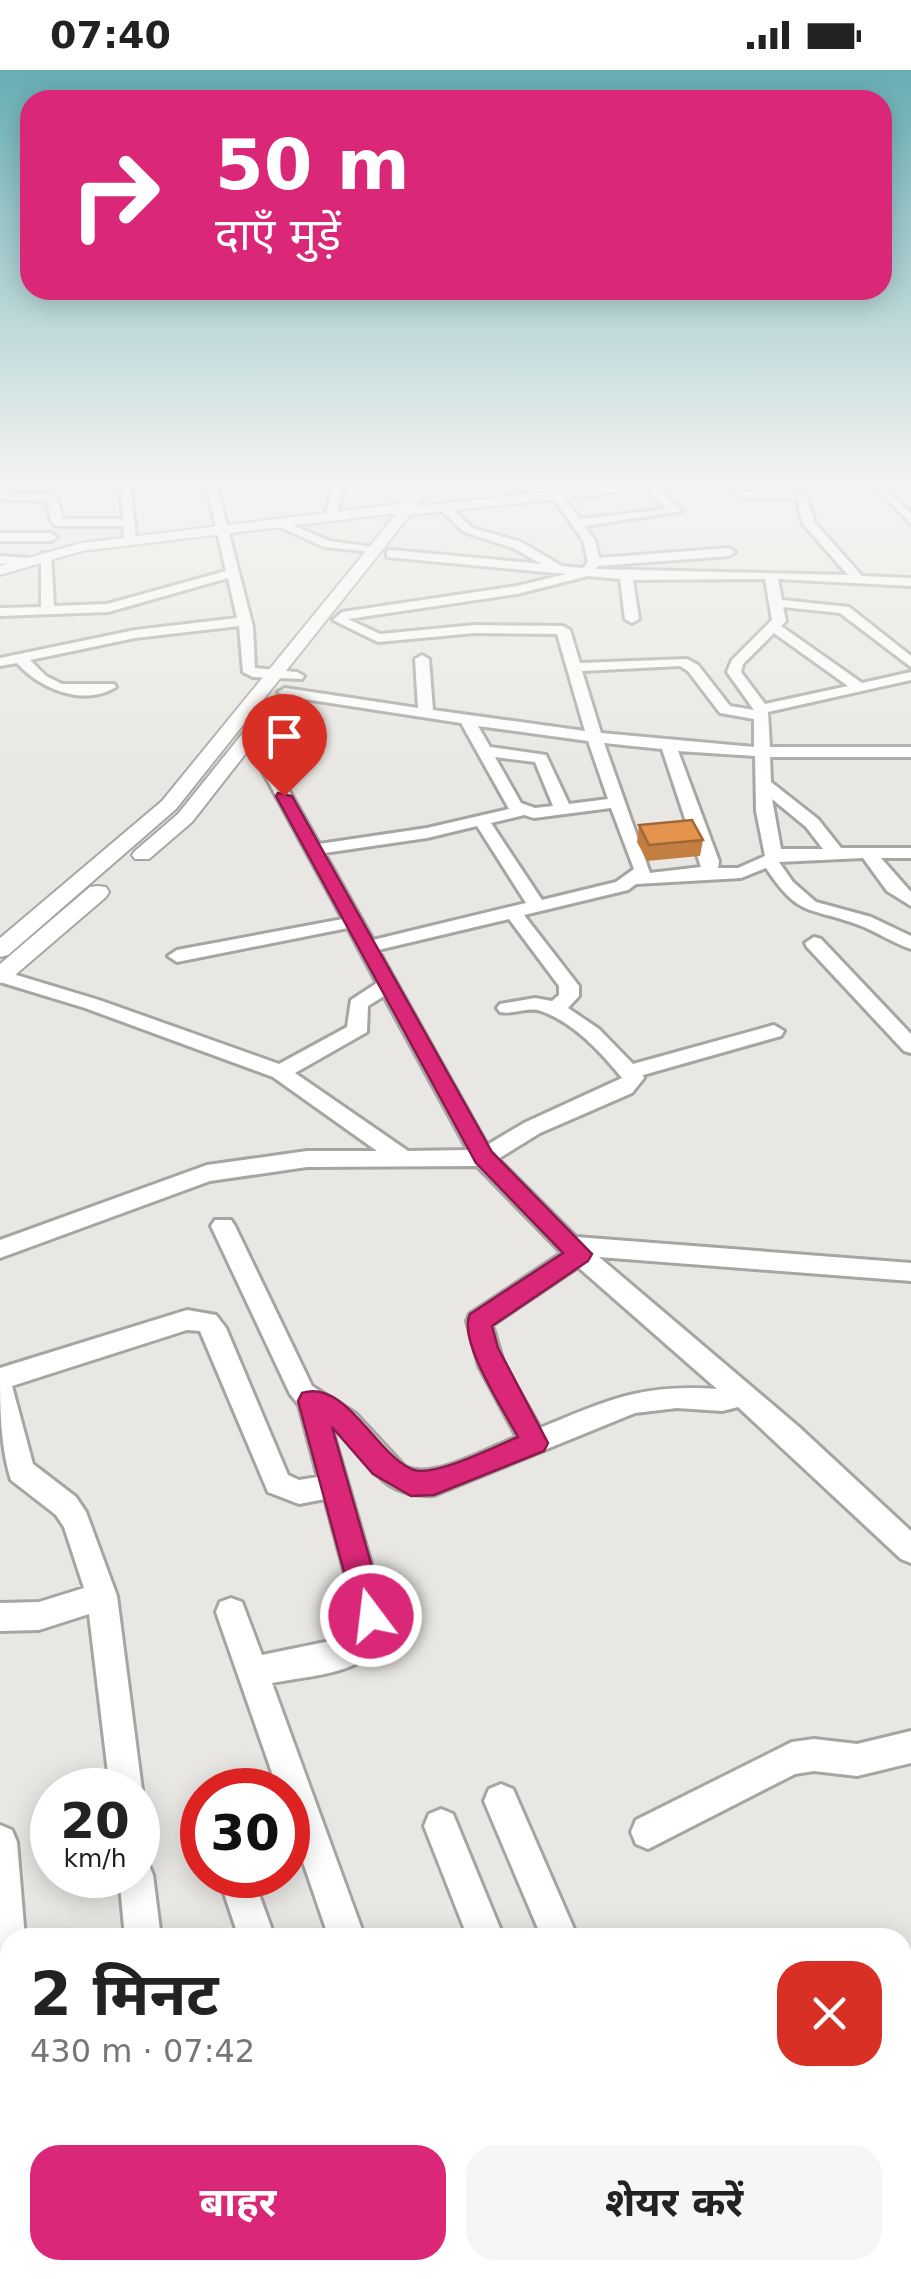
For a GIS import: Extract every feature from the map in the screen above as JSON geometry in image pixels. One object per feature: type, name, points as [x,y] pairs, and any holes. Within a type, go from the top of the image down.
[{"type":"street","points":[[45,586],[48,610]]},
{"type":"street","points":[[0,612],[108,608],[176,586]]},
{"type":"street","points":[[236,586],[249,672],[426,712],[668,744],[839,756],[911,752]]},
{"type":"street","points":[[0,976],[184,818],[251,736],[286,680],[356,586]]},
{"type":"street","points":[[0,950],[169,805],[341,618],[361,586]]},
{"type":"street","points":[[341,618],[523,586]]},
{"type":"street","points":[[627,586],[632,619]]},
{"type":"street","points":[[774,586],[779,621],[737,664],[734,672],[761,712],[759,751],[772,858],[787,886],[810,906],[865,921],[911,943]]},
{"type":"street","points":[[778,602],[844,610],[911,663]]},
{"type":"street","points":[[341,618],[378,638],[475,629],[563,630],[616,804],[643,870],[636,879]]},
{"type":"street","points":[[0,662],[136,634],[244,622]]},
{"type":"street","points":[[774,627],[859,688]]},
{"type":"street","points":[[890,644],[911,642]]},
{"type":"street","points":[[21,658],[37,678],[56,689],[110,687]]},
{"type":"street","points":[[422,659],[426,712]]},
{"type":"street","points":[[576,667],[682,662],[693,668],[725,710],[761,712],[911,676]]},
{"type":"street","points":[[466,718],[515,806],[524,810]]},
{"type":"street","points":[[251,736],[484,1158],[575,1250],[743,1395],[911,1550]]},
{"type":"street","points":[[668,744],[710,862],[703,873]]},
{"type":"street","points":[[487,751],[541,758],[563,810]]},
{"type":"street","points":[[762,783],[812,824],[835,852]]},
{"type":"street","points":[[313,850],[427,834],[524,810],[616,804]]},
{"type":"street","points":[[482,821],[537,906]]},
{"type":"street","points":[[366,947],[636,879],[741,873],[772,858],[835,852],[911,853]]},
{"type":"street","points":[[867,852],[892,886],[911,901]]},
{"type":"street","points":[[513,912],[569,986],[568,996],[554,1010]]},
{"type":"street","points":[[177,956],[353,922]]},
{"type":"street","points":[[814,943],[911,1046]]},
{"type":"street","points":[[0,976],[92,1004],[280,1072],[403,1158]]},
{"type":"street","points":[[280,1072],[354,1032],[360,1027],[358,1004],[388,986]]},
{"type":"street","points":[[0,1249],[207,1173],[307,1159],[484,1158],[532,1128],[625,1088],[634,1078],[590,1032],[554,1010],[538,1004],[507,1008]]},
{"type":"street","points":[[629,1072],[774,1031]]},
{"type":"street","points":[[223,1226],[293,1378],[312,1401],[347,1422],[383,1465],[411,1484],[434,1482],[633,1402],[677,1398],[722,1400],[743,1395]]},
{"type":"street","points":[[534,1443],[486,1350],[479,1334],[479,1321],[575,1250],[911,1272]]},
{"type":"street","points":[[0,1379],[186,1320],[207,1322],[213,1328],[278,1483],[288,1492],[300,1494],[335,1484]]},
{"type":"street","points":[[0,1388],[21,1471],[66,1506],[76,1521],[102,1596],[123,1768]]},
{"type":"street","points":[[252,1672],[352,1652],[372,1632],[371,1616],[312,1401]]},
{"type":"street","points":[[0,1617],[12,1620],[44,1614],[102,1596]]},
{"type":"street","points":[[231,1612],[343,1928]]},
{"type":"street","points":[[648,1832],[792,1758],[814,1755],[856,1760],[911,1747]]},
{"type":"street","points":[[501,1801],[556,1928]]},
{"type":"street","points":[[441,1826],[482,1928]]},
{"type":"street","points":[[0,1842],[7,1928]]},
{"type":"street","points":[[138,1898],[141,1928]]},
{"type":"street","points":[[243,1898],[254,1928]]},
{"type":"building","points":[[692,820],[703,840],[649,845],[639,825]]},
{"type":"route","points":[[284,796],[484,1158],[580,1254],[496,1306],[479,1321],[479,1334],[486,1350],[534,1443],[434,1482],[411,1484],[383,1465],[347,1422],[312,1401],[371,1616]]}]
